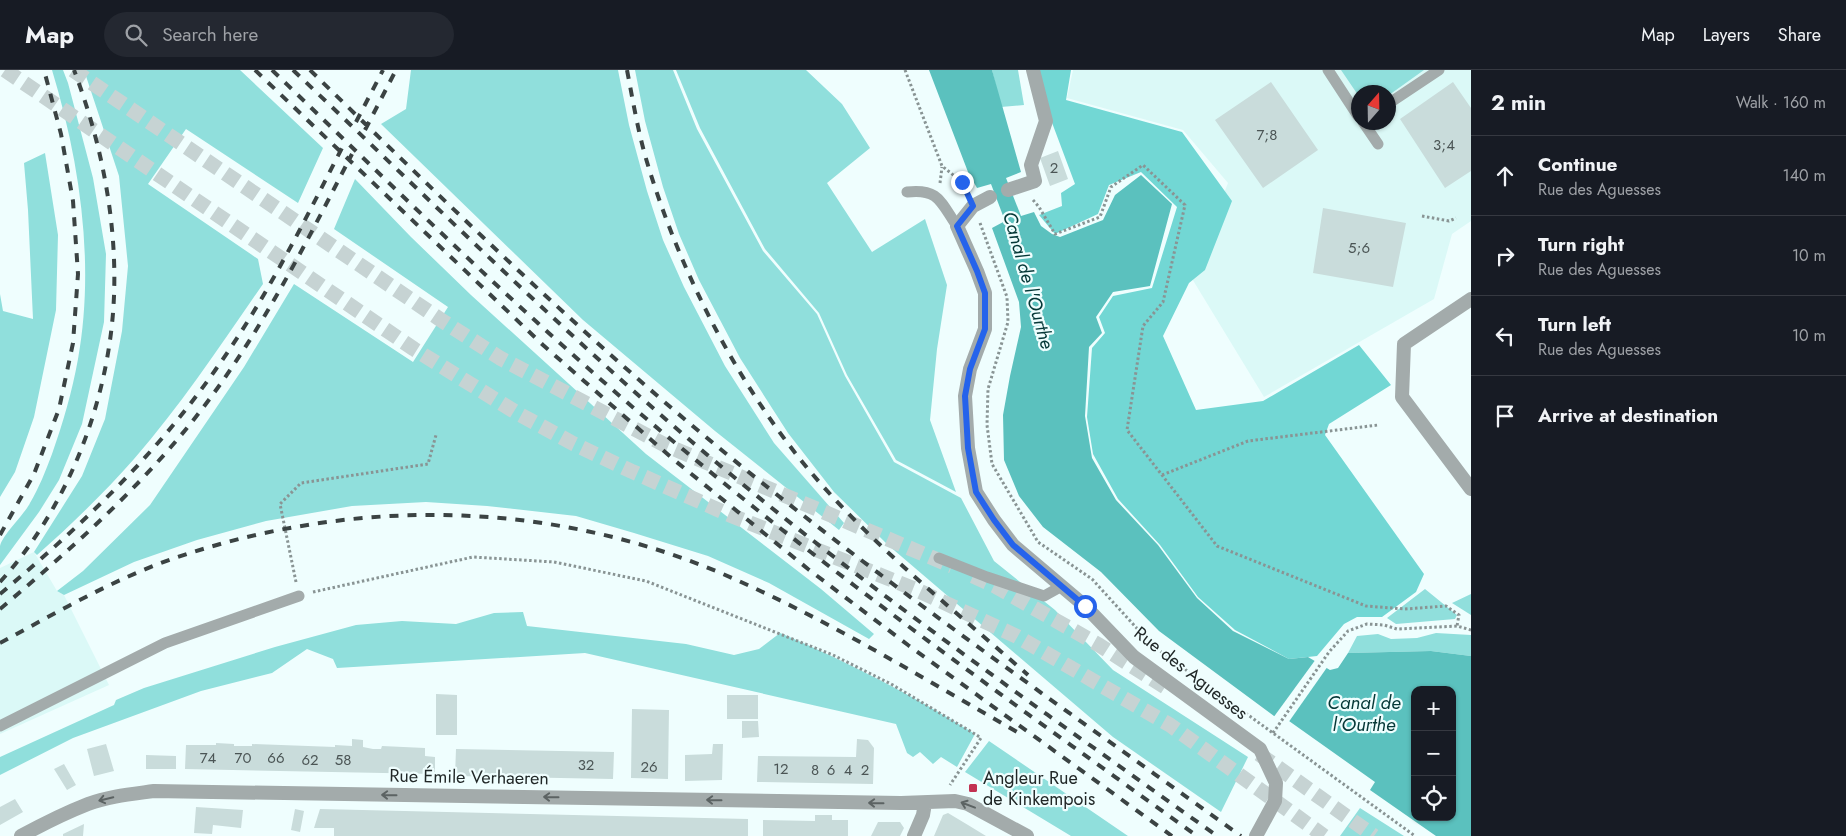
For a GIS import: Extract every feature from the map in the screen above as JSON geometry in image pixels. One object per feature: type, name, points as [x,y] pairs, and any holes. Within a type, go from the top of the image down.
[{"type":"street","points":[[1014,188],[1035,181],[1031,165],[1046,121],[1033,70]]},
{"type":"street","points":[[957,226],[973,206],[990,198]]},
{"type":"street","name":"Rue des Aguesses","points":[[957,226],[985,293],[985,329],[970,369],[965,396],[968,448],[976,492],[1013,545],[1085,606],[1134,657],[1260,749],[1276,783],[1275,801],[1256,836]]},
{"type":"street","points":[[1471,299],[1404,344],[1402,397],[1471,489]]},
{"type":"street","name":"Rue Émile Verhaeren","points":[[21,836],[90,803],[126,794],[154,791],[955,801],[968,804],[1027,836]]},
{"type":"street","points":[[914,836],[923,815],[925,802]]},
{"type":"lane","points":[[1328,70],[1351,105]]},
{"type":"lane","points":[[1396,99],[1439,70]]},
{"type":"lane","points":[[1368,130],[1378,144]]},
{"type":"lane","points":[[906,192],[922,190],[936,196],[957,226]]},
{"type":"lane","points":[[939,558],[1044,596],[1062,586]]},
{"type":"lane","points":[[0,726],[165,643],[299,596]]},
{"type":"path","points":[[905,70],[942,166],[962,182],[973,206],[1007,297],[1008,322],[988,389],[987,425],[992,464],[1038,542],[1092,579],[1153,646],[1415,836]]},
{"type":"path","points":[[1014,188],[1039,207],[1055,234],[1100,217],[1111,187],[1143,165],[1185,205],[1163,302],[1143,326],[1128,430],[1217,546],[1366,606],[1405,609],[1446,606],[1459,615],[1457,626]]},
{"type":"path","points":[[1422,216],[1449,221],[1456,218]]},
{"type":"path","points":[[1162,475],[1248,441],[1378,426]]},
{"type":"path","points":[[436,435],[428,464],[301,483],[280,504],[299,596],[473,557],[554,562],[646,581],[833,655],[891,684],[982,738],[948,788]]},
{"type":"path","points":[[1278,726],[1329,652],[1348,631],[1367,624],[1384,625],[1397,629],[1457,626],[1471,630]]},
{"type":"shaded area","points":[[52,70],[63,70],[68,83],[93,178],[106,254],[104,322],[82,424],[59,480],[39,512],[0,565],[0,546],[2,541],[33,497],[45,473],[56,442],[73,383],[83,323],[85,250],[82,213],[70,141]]},
{"type":"shaded area","points":[[84,70],[240,70],[323,148],[298,203],[186,129],[148,184],[258,259],[263,284],[201,373],[152,438],[123,472],[37,555],[34,552],[82,476],[105,419],[122,331],[128,266],[119,176]]},
{"type":"shaded area","points":[[411,70],[618,70],[629,125],[647,191],[663,240],[684,287],[725,366],[774,443],[844,523],[839,530],[715,431],[583,320],[381,124],[406,109]]},
{"type":"shaded area","points":[[635,70],[673,70],[697,129],[763,251],[817,314],[845,376],[894,462],[961,498],[994,561],[1055,610],[1113,670],[1248,757],[1221,812],[1113,737],[888,545],[834,492],[788,433],[740,358],[699,280],[679,234],[663,187],[645,121]]},
{"type":"shaded area","points":[[676,70],[806,70],[842,104],[870,148],[827,183],[872,252],[925,219],[947,285],[937,349],[930,420],[956,492],[896,460],[847,375],[819,313],[765,249],[700,128]]},
{"type":"shaded area","points":[[992,70],[1018,70],[1024,105],[1001,107]]},
{"type":"shaded area","points":[[1039,70],[1071,70],[1066,100],[1182,132],[1232,201],[1205,270],[1189,283],[1163,336],[1196,410],[1263,401],[1359,345],[1391,385],[1329,424],[1325,435],[1424,574],[1416,592],[1382,617],[1357,617],[1344,624],[1317,656],[1289,659],[1235,630],[1198,597],[1160,545],[1118,499],[1093,454],[1087,417],[1092,348],[1105,333],[1099,317],[1113,296],[1152,288],[1177,207],[1141,172],[1109,185],[1098,214],[1055,234],[1039,215],[1062,206],[1061,193],[1075,184],[1051,120]]},
{"type":"shaded area","points":[[1073,70],[1471,70],[1471,221],[1452,234],[1434,299],[1264,397],[1191,277],[1228,183],[1183,130],[1067,98]]},
{"type":"shaded area","points":[[1341,70],[1424,70],[1396,90],[1396,85],[1351,85]]},
{"type":"shaded area","points":[[45,153],[58,235],[56,310],[34,417],[15,472],[0,497],[0,294],[3,311],[33,319],[24,163]]},
{"type":"shaded area","points":[[355,179],[471,295],[646,454],[821,589],[874,634],[869,639],[769,583],[708,556],[634,533],[576,516],[487,506],[426,502],[352,506],[266,521],[197,540],[134,562],[64,595],[57,591],[83,571],[150,505],[244,367],[294,284],[413,362],[448,307],[334,229]]},
{"type":"shaded area","points":[[34,552],[57,591],[64,595],[109,685],[0,734],[0,568]]},
{"type":"shaded area","points":[[1425,589],[1457,615],[1455,619],[1396,624],[1387,618]]},
{"type":"shaded area","points":[[1471,594],[1471,615],[1452,603]]},
{"type":"shaded area","points":[[523,612],[527,626],[686,644],[734,655],[759,649],[780,633],[879,680],[975,734],[957,767],[941,757],[933,764],[920,752],[913,757],[907,753],[896,724],[585,653],[337,668],[333,659],[307,649],[272,673],[201,691],[73,738],[0,775],[0,757],[114,705],[116,700],[144,688],[275,647],[356,625],[402,621],[456,624],[494,613]]},
{"type":"shaded area","points":[[1436,633],[1471,635],[1471,656],[1431,651],[1348,653],[1357,636],[1378,634],[1391,639],[1417,638]]},
{"type":"shaded area","points":[[989,741],[1128,836],[1071,836],[965,772]]},
{"type":"shaded area","points":[[1360,808],[1404,836],[1340,836]]},
{"type":"water","name":"Canal de l'Ourthe","points":[[929,70],[992,70],[1021,172],[1006,178],[1021,216],[1034,212],[1041,226],[1052,234],[1060,237],[1103,220],[1115,195],[1141,175],[1172,204],[1150,286],[1113,292],[1096,317],[1102,333],[1089,347],[1085,416],[1092,458],[1116,500],[1158,545],[1197,598],[1233,631],[1289,659],[1308,657],[1330,670],[1338,668],[1348,653],[1431,651],[1471,656],[1471,836],[1436,836],[1414,821],[1456,821],[1456,686],[1411,686],[1411,819],[1370,790],[1375,782],[1289,721],[1274,716],[1159,631],[1101,572],[1043,527],[1019,496],[1004,460],[1003,415],[1021,327],[1019,302],[992,228],[1005,221],[991,184],[977,188],[968,172]]},
{"type":"pier","points":[[1316,659],[1328,666],[1288,723],[1273,718]]},
{"type":"building","points":[[1271,82],[1318,150],[1263,188],[1215,120]]},
{"type":"building","points":[[1453,82],[1471,108],[1471,171],[1445,188],[1400,119]]},
{"type":"building","points":[[1058,151],[1068,179],[1050,186],[1040,158]]},
{"type":"building","points":[[1323,208],[1406,223],[1393,287],[1313,273]]},
{"type":"building","points":[[436,694],[457,695],[457,735],[436,735]]},
{"type":"building","points":[[727,695],[758,695],[758,719],[727,719]]},
{"type":"building","points":[[632,709],[669,710],[668,779],[631,778]]},
{"type":"building","points":[[742,721],[758,721],[759,737],[742,738]]},
{"type":"building","points":[[352,739],[363,740],[363,747],[373,749],[381,749],[382,746],[425,748],[425,756],[435,757],[435,774],[185,769],[186,745],[216,745],[216,743],[234,744],[234,746],[252,746],[252,744],[335,747],[335,745],[352,746]]},
{"type":"building","points":[[857,739],[868,740],[874,748],[873,784],[757,782],[758,756],[856,757]]},
{"type":"building","points":[[106,744],[114,771],[94,776],[87,749]]},
{"type":"building","points":[[713,744],[723,744],[722,780],[685,781],[685,755],[712,754]]},
{"type":"building","points":[[456,749],[614,752],[613,779],[455,776]]},
{"type":"building","points":[[146,755],[176,756],[176,769],[146,769]]},
{"type":"building","points":[[64,764],[76,785],[67,790],[54,769]]},
{"type":"building","points":[[15,799],[23,812],[0,825],[0,807]]},
{"type":"building","points":[[196,807],[243,810],[241,828],[213,825],[212,834],[194,833]]},
{"type":"building","points":[[295,809],[304,811],[300,832],[291,830]]},
{"type":"building","points":[[320,809],[748,819],[748,836],[334,836],[334,828],[314,828]]},
{"type":"building","points":[[948,813],[986,836],[934,836],[943,815]]},
{"type":"building","points":[[815,815],[832,815],[832,820],[848,820],[848,836],[763,836],[763,820],[815,821]]},
{"type":"building","points":[[878,822],[900,822],[904,828],[900,836],[871,836]]},
{"type":"building","points":[[84,824],[83,836],[63,836],[63,834]]},
{"type":"tunnel","points":[[5,70],[414,349],[517,413],[574,444],[631,471],[730,515],[917,590],[1016,636],[1170,725],[1324,836]]},
{"type":"tunnel","points":[[73,70],[500,358],[665,445],[952,566]]},
{"type":"tunnel","points":[[973,576],[995,586],[1099,645],[1165,687]]},
{"type":"tunnel","points":[[1259,754],[1374,836]]},
{"type":"railway","points":[[0,535],[34,474],[59,409],[73,343],[78,274],[73,201],[61,134],[44,70]]},
{"type":"railway","points":[[0,582],[25,552],[46,520],[65,485],[81,449],[94,411],[104,373],[111,334],[114,267],[110,210],[92,125],[74,70]]},
{"type":"railway","points":[[255,70],[543,345],[673,459],[808,569],[908,645],[1172,836]]},
{"type":"railway","points":[[272,70],[578,360],[685,451],[873,600],[1197,836]]},
{"type":"railway","points":[[293,70],[589,351],[691,441],[818,545],[883,595],[1217,836]]},
{"type":"railway","points":[[310,70],[551,301],[701,433],[766,486],[900,589],[1241,836]]},
{"type":"railway","points":[[356,122],[383,70]]},
{"type":"railway","points":[[365,130],[396,70]]},
{"type":"railway","points":[[627,70],[638,128],[647,162],[679,251],[698,295],[721,338],[771,421],[830,494],[877,542],[1028,675]]},
{"type":"railway","points":[[0,594],[59,543],[116,489],[193,401],[234,342],[268,288],[343,146]]},
{"type":"railway","points":[[0,609],[127,495],[195,418],[240,355],[280,290],[352,154]]},
{"type":"railway","points":[[0,643],[84,598],[150,567],[240,539],[309,525],[379,517],[449,515],[519,520],[588,531],[656,549],[723,574],[836,629],[1017,732]]},
{"type":"place","name":"Angleur Rue de Kinkempois","points":[[973,788]]},
{"type":"route","points":[[962,182],[973,206],[957,226],[985,293],[985,329],[970,369],[965,396],[968,448],[976,492],[1013,545],[1085,606]]}]
